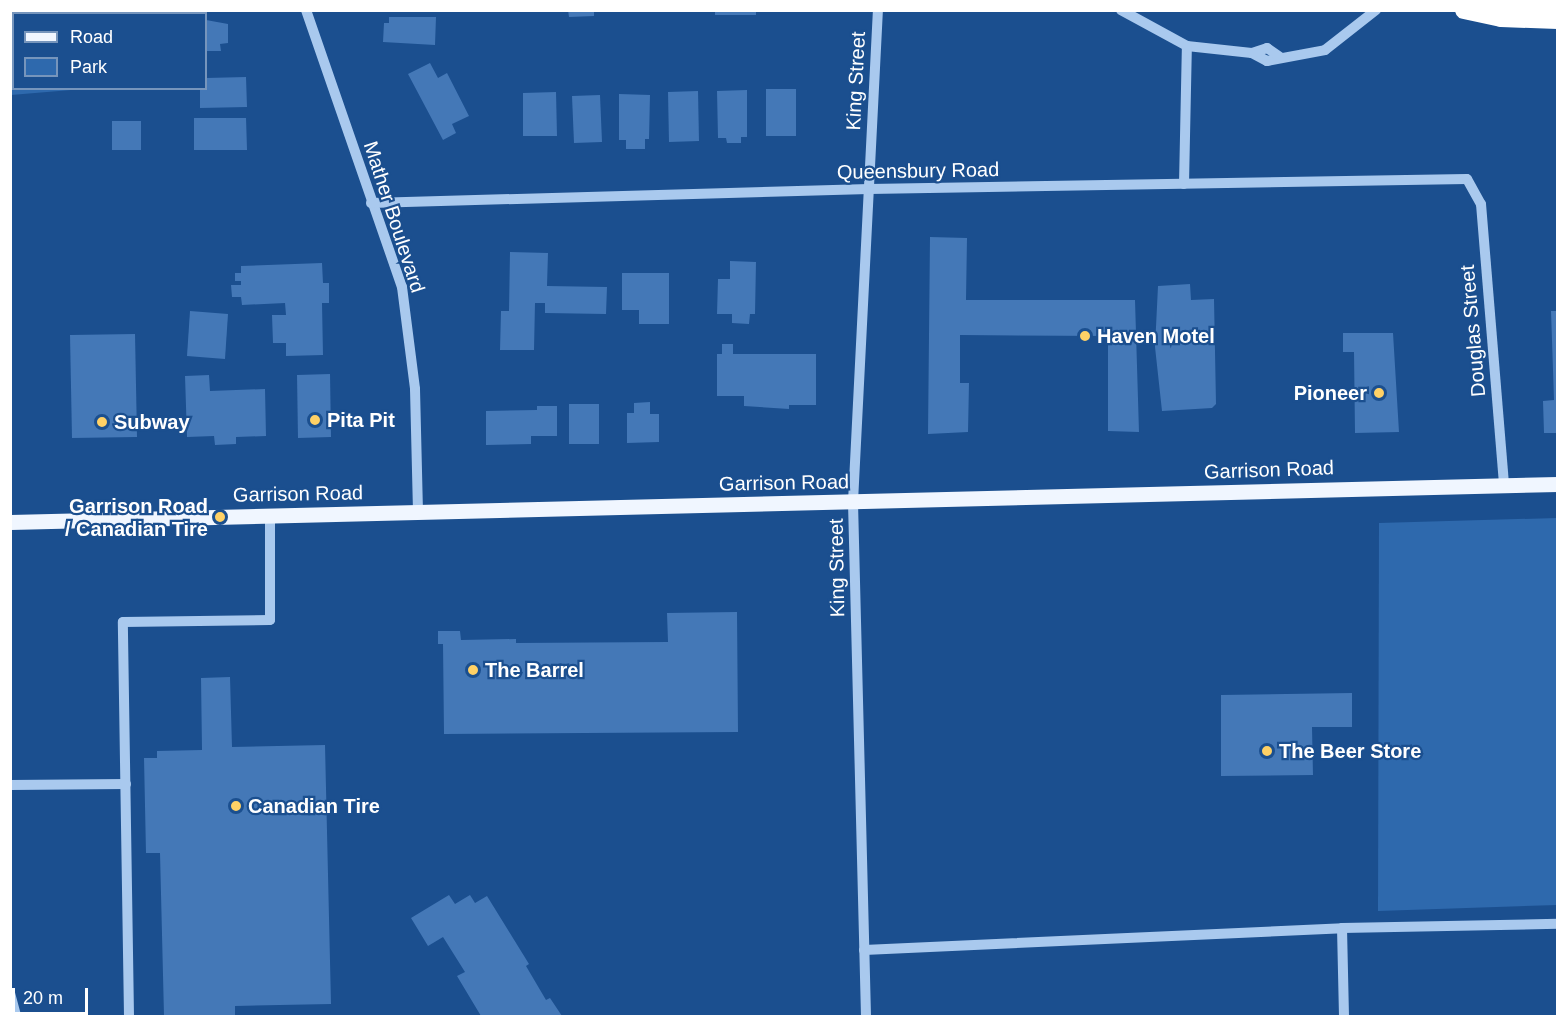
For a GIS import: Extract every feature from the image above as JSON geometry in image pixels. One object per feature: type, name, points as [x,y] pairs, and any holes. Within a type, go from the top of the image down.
[{"type":"highway","points":[[1464,10],[1501,18],[1557,20]]},
{"type":"main road","name":"Garrison Road","points":[[10,522],[1557,484]]},
{"type":"street","name":"Mather Boulevard","points":[[306,10],[371,204],[402,287],[415,389],[418,512]]},
{"type":"street","name":"King Street","points":[[866,1017],[854,502],[878,10]]},
{"type":"street","points":[[1121,10],[1187,46],[1252,53],[1267,48],[1280,57],[1324,50],[1376,10]]},
{"type":"street","points":[[1184,183],[1187,46]]},
{"type":"street","name":"Queensbury Road","points":[[371,204],[869,189],[1467,179]]},
{"type":"street","name":"Douglas Street","points":[[1467,179],[1481,204],[1504,484]]},
{"type":"street","points":[[129,1017],[123,622],[270,620],[270,516]]},
{"type":"street","points":[[10,785],[126,784]]},
{"type":"street","points":[[864,950],[1342,928],[1557,924]]},
{"type":"street","points":[[1342,928],[1344,1017]]},
{"type":"street","points":[[10,993],[16,1017]]},
{"type":"green space","points":[[11,10],[129,10],[12,12],[12,90],[71,90],[11,95]]},
{"type":"green space","points":[[1557,518],[1557,905],[1378,911],[1379,523]]},
{"type":"building","points":[[568,10],[594,10],[594,16],[569,17]]},
{"type":"building","points":[[715,10],[756,10],[756,15],[715,15]]},
{"type":"building","points":[[389,17],[436,17],[435,45],[383,42],[384,23],[389,23]]},
{"type":"building","points":[[207,20],[228,24],[228,43],[220,44],[221,51],[207,51]]},
{"type":"building","points":[[430,63],[438,78],[447,73],[469,116],[452,124],[456,133],[443,140],[408,74]]},
{"type":"building","points":[[246,77],[247,107],[200,108],[200,90],[207,90],[207,78]]},
{"type":"building","points":[[766,89],[796,89],[796,136],[766,136]]},
{"type":"building","points":[[747,90],[747,137],[741,137],[741,143],[727,143],[726,138],[718,138],[717,91]]},
{"type":"building","points":[[698,91],[699,141],[669,142],[668,92]]},
{"type":"building","points":[[556,92],[557,136],[523,136],[523,93]]},
{"type":"building","points":[[619,94],[650,95],[649,139],[645,139],[645,149],[626,149],[626,140],[619,140]]},
{"type":"building","points":[[600,95],[602,142],[574,143],[572,96]]},
{"type":"building","points":[[194,118],[246,118],[247,150],[194,150]]},
{"type":"building","points":[[112,121],[141,121],[141,150],[112,150]]},
{"type":"building","name":"Haven Motel","points":[[930,237],[967,238],[966,300],[1135,300],[1139,432],[1108,431],[1108,336],[960,335],[960,383],[969,383],[968,432],[928,434]]},
{"type":"building","points":[[510,252],[548,253],[547,286],[607,287],[606,314],[545,313],[545,303],[535,303],[534,350],[500,350],[501,311],[509,311]]},
{"type":"building","points":[[730,261],[756,262],[755,314],[750,314],[749,324],[732,323],[732,314],[717,314],[718,279],[730,279]]},
{"type":"building","points":[[322,263],[323,283],[329,283],[329,303],[322,303],[323,355],[286,356],[286,343],[273,343],[272,315],[286,315],[285,303],[242,305],[241,297],[232,297],[231,285],[241,285],[241,281],[235,281],[235,273],[241,273],[241,266]]},
{"type":"building","points":[[622,273],[669,273],[669,324],[639,324],[639,310],[622,310]]},
{"type":"building","points":[[1190,284],[1191,300],[1214,299],[1216,404],[1212,408],[1162,411],[1155,347],[1158,286]]},
{"type":"building","points":[[190,311],[228,314],[225,359],[187,356]]},
{"type":"building","points":[[1551,311],[1558,311],[1558,433],[1544,433],[1543,401],[1554,400]]},
{"type":"building","points":[[1343,333],[1393,333],[1399,432],[1355,433],[1354,352],[1343,352]]},
{"type":"building","points":[[135,334],[137,437],[72,438],[70,335]]},
{"type":"building","points":[[722,344],[733,344],[733,354],[816,354],[816,405],[789,405],[789,409],[744,406],[744,396],[717,396],[717,354],[722,354]]},
{"type":"building","points":[[330,374],[331,437],[298,438],[297,375]]},
{"type":"building","points":[[209,375],[210,391],[265,389],[266,436],[236,437],[236,444],[215,445],[214,436],[187,437],[185,376]]},
{"type":"building","points":[[650,402],[650,414],[659,414],[659,442],[627,443],[627,413],[634,413],[634,403]]},
{"type":"building","points":[[569,404],[599,404],[599,444],[569,444]]},
{"type":"building","points":[[537,406],[557,406],[557,436],[531,436],[531,444],[486,445],[486,411],[537,410]]},
{"type":"building","points":[[737,612],[738,732],[444,734],[443,644],[438,644],[438,631],[460,631],[461,640],[516,639],[516,643],[668,642],[667,613]]},
{"type":"building","name":"Canadian Tire","points":[[230,677],[232,747],[325,745],[331,1004],[235,1006],[235,1016],[164,1016],[160,853],[146,853],[144,758],[157,758],[157,751],[202,750],[201,678]]},
{"type":"building","name":"The Beer Store","points":[[1352,693],[1352,727],[1312,727],[1313,775],[1221,776],[1221,695]]},
{"type":"building","points":[[449,895],[455,904],[470,895],[475,903],[487,896],[529,964],[526,966],[546,1000],[550,998],[562,1016],[481,1016],[457,976],[465,972],[443,937],[428,946],[411,918]]},
{"type":"place","name":"Haven Motel","points":[[1085,336]]},
{"type":"place","name":"Pioneer","points":[[1379,393]]},
{"type":"place","name":"Pita Pit","points":[[315,420]]},
{"type":"place","name":"Subway","points":[[102,422]]},
{"type":"place","name":"Garrison Road / Canadian Tire","points":[[220,517]]},
{"type":"place","name":"The Barrel","points":[[473,670]]},
{"type":"place","name":"The Beer Store","points":[[1267,751]]},
{"type":"place","name":"Canadian Tire","points":[[236,806]]}]
